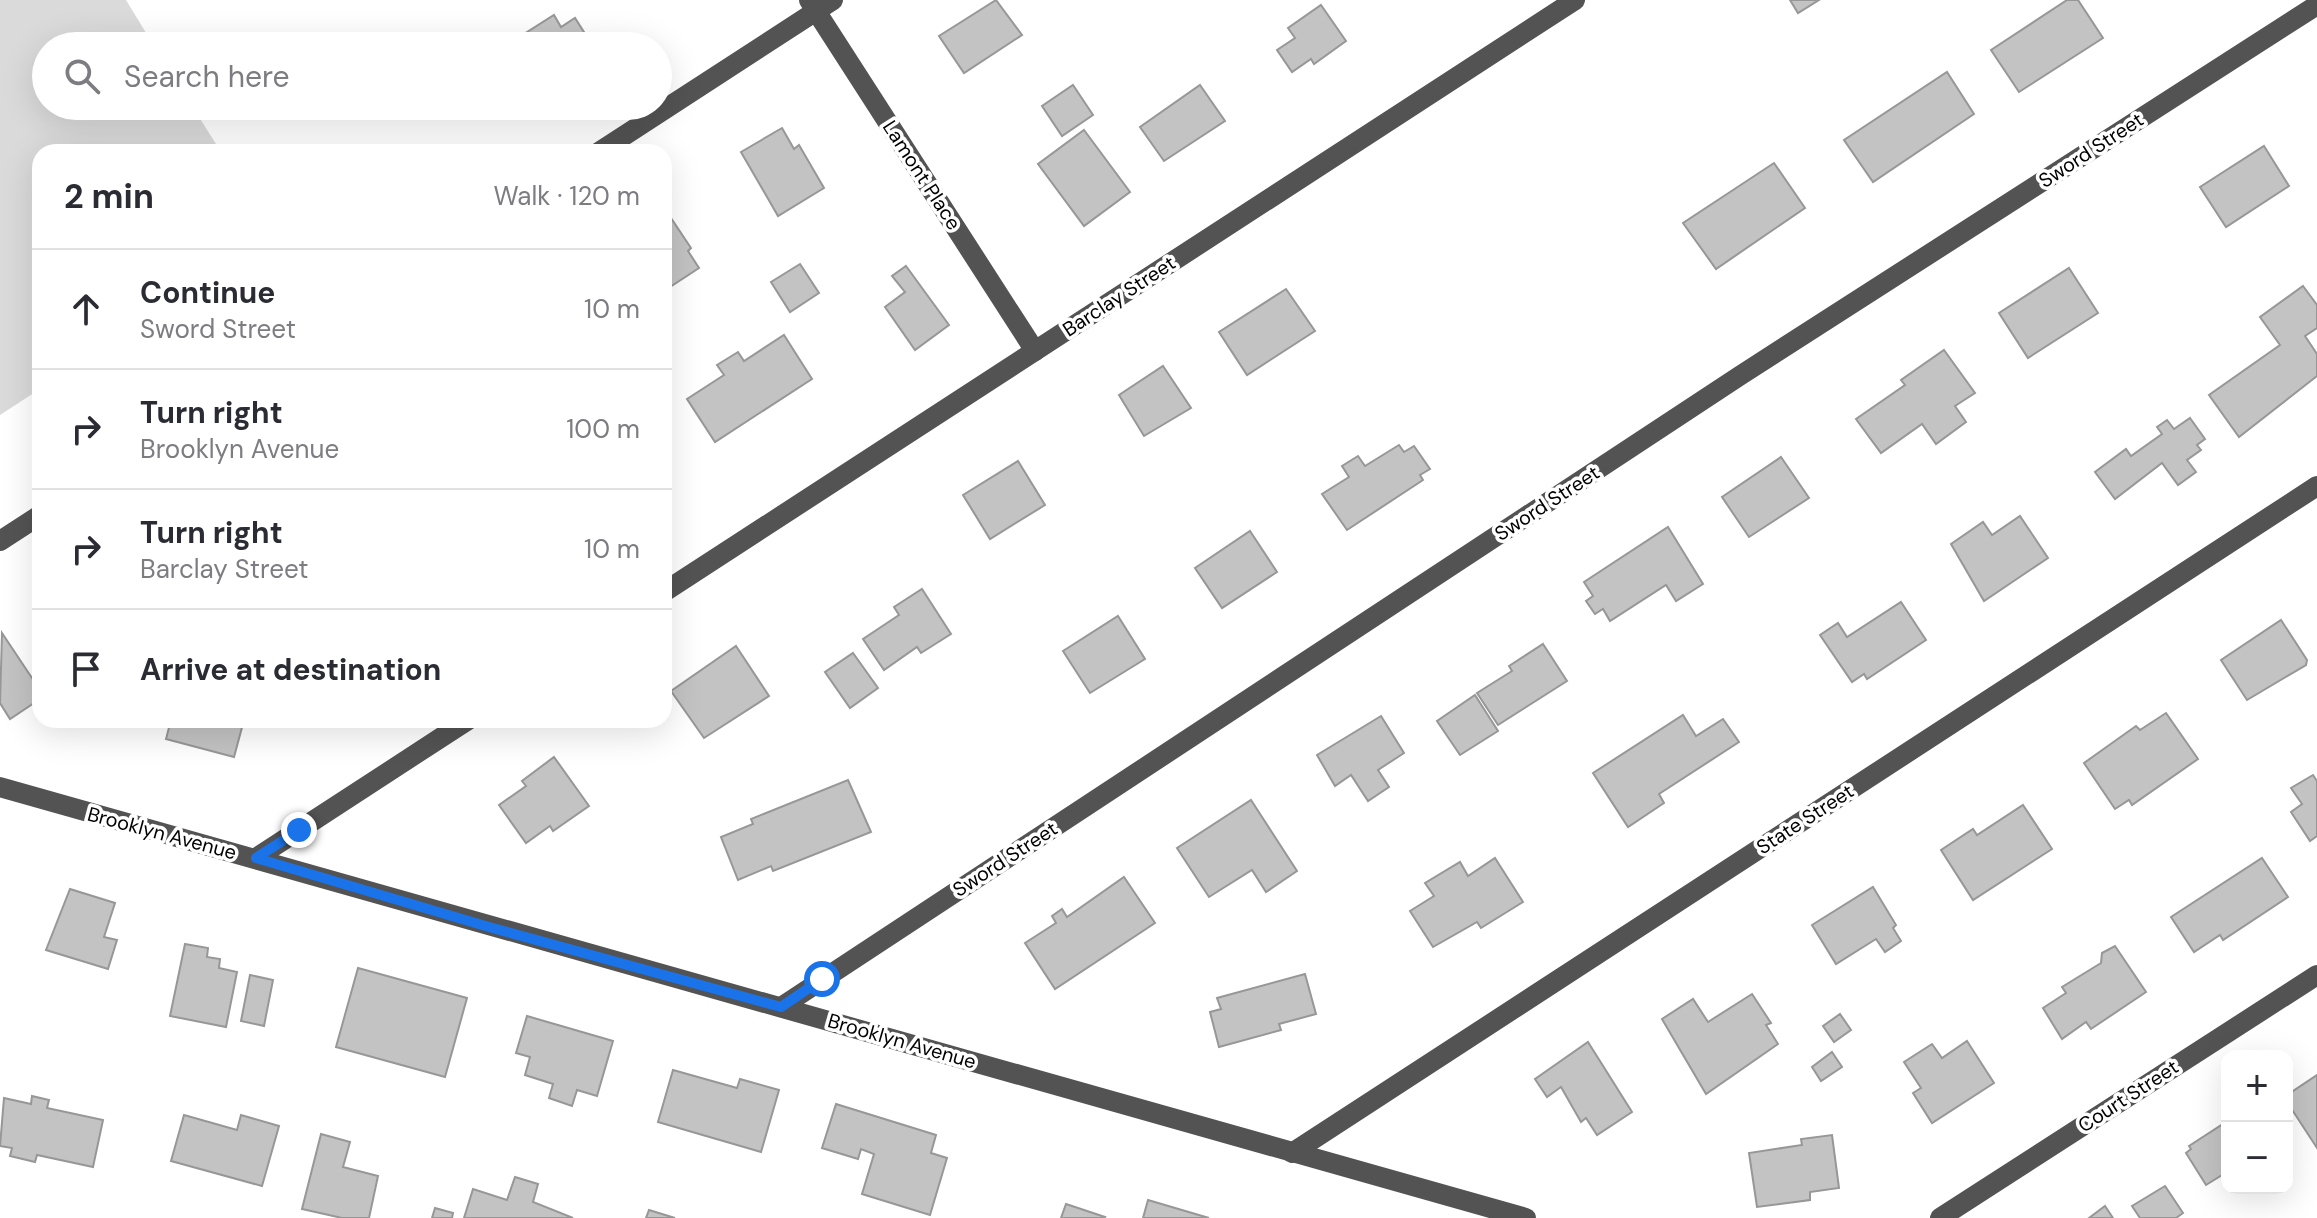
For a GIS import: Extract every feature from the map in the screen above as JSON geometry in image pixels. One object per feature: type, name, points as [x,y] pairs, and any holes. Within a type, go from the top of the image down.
[{"type":"street","name":"Barclay Street","points":[[672,587],[1575,0]]},
{"type":"street","name":"Lamont Place","points":[[819,4],[1035,351]]},
{"type":"street","points":[[672,103],[819,4]]},
{"type":"street","name":"Sword Street","points":[[781,1007],[1741,375],[2317,5]]},
{"type":"street","points":[[611,144],[647,120]]},
{"type":"street","name":"State Street","points":[[1292,1153],[2317,486]]},
{"type":"street","points":[[0,541],[32,520]]},
{"type":"street","points":[[256,858],[456,728]]},
{"type":"street","name":"Brooklyn Avenue","points":[[0,787],[196,845],[256,858],[489,927],[1526,1218]]},
{"type":"street","name":"Court Street","points":[[1940,1218],[2317,975]]},
{"type":"shaded area","points":[[0,0],[126,0],[145,32],[32,32],[32,120],[201,120],[216,144],[32,144],[32,394],[0,415]]},
{"type":"building","points":[[996,0],[1022,35],[964,73],[939,36]]},
{"type":"building","points":[[1790,0],[1819,0],[1798,13]]},
{"type":"building","points":[[2067,0],[2078,0],[2103,38],[2019,92],[1991,50]]},
{"type":"building","points":[[1321,5],[1346,41],[1314,64],[1311,59],[1292,72],[1277,50],[1295,38],[1288,28]]},
{"type":"building","points":[[554,15],[561,27],[575,18],[584,32],[527,32]]},
{"type":"building","points":[[1947,72],[1974,114],[1873,182],[1844,140]]},
{"type":"building","points":[[1073,85],[1093,115],[1062,136],[1042,106]]},
{"type":"building","points":[[1200,85],[1225,121],[1164,161],[1140,127]]},
{"type":"building","points":[[782,128],[794,149],[799,145],[824,188],[778,216],[741,152]]},
{"type":"building","points":[[1084,130],[1130,192],[1084,226],[1038,164]]},
{"type":"building","points":[[2264,146],[2289,186],[2226,227],[2200,187]]},
{"type":"building","points":[[1774,163],[1805,208],[1716,269],[1683,223]]},
{"type":"building","points":[[672,220],[691,248],[688,251],[699,268],[672,286]]},
{"type":"building","points":[[800,264],[819,293],[790,312],[771,282]]},
{"type":"building","points":[[906,266],[949,325],[915,350],[885,307],[905,292],[892,276]]},
{"type":"building","points":[[2069,268],[2098,313],[2028,358],[1999,313]]},
{"type":"building","points":[[2303,286],[2317,305],[2317,328],[2305,336],[2317,354],[2317,376],[2239,437],[2209,395],[2280,345],[2260,317]]},
{"type":"building","points":[[1286,289],[1315,331],[1247,375],[1219,332]]},
{"type":"building","points":[[784,335],[812,379],[715,442],[687,399],[724,375],[717,365],[738,352],[744,361]]},
{"type":"building","points":[[1944,350],[1975,393],[1955,406],[1966,422],[1936,444],[1922,424],[1881,453],[1856,419],[1905,385],[1901,380]]},
{"type":"building","points":[[1163,366],[1191,408],[1144,436],[1119,395]]},
{"type":"building","points":[[2190,418],[2205,439],[2197,445],[2201,450],[2187,460],[2196,472],[2178,485],[2162,463],[2115,499],[2095,472],[2126,449],[2131,456],[2162,434],[2157,427],[2167,420],[2174,429]]},
{"type":"building","points":[[1399,445],[1404,452],[1414,446],[1430,469],[1420,475],[1423,480],[1347,530],[1322,494],[1349,477],[1342,466],[1358,456],[1365,466]]},
{"type":"building","points":[[1781,457],[1809,498],[1749,537],[1722,497]]},
{"type":"building","points":[[1018,461],[1045,505],[990,539],[963,495]]},
{"type":"building","points":[[2020,516],[2048,558],[1984,601],[1951,544],[1983,522],[1992,535]]},
{"type":"building","points":[[1668,527],[1703,584],[1676,601],[1666,585],[1610,621],[1603,609],[1595,614],[1586,601],[1593,596],[1584,582]]},
{"type":"building","points":[[1250,531],[1277,572],[1222,608],[1195,568]]},
{"type":"building","points":[[922,589],[951,634],[921,653],[917,647],[884,670],[863,639],[899,615],[894,607]]},
{"type":"building","points":[[1901,602],[1926,640],[1867,679],[1864,674],[1852,682],[1820,635],[1838,623],[1847,637]]},
{"type":"building","points":[[1118,616],[1145,659],[1090,693],[1063,651]]},
{"type":"building","points":[[2281,620],[2307,660],[2306,665],[2247,700],[2221,660]]},
{"type":"building","points":[[2,633],[32,678],[32,704],[10,719],[0,703]]},
{"type":"building","points":[[1543,644],[1567,681],[1498,725],[1477,693],[1512,671],[1509,666]]},
{"type":"building","points":[[736,646],[769,696],[704,738],[672,690]]},
{"type":"building","points":[[853,653],[878,688],[850,708],[825,672]]},
{"type":"building","points":[[1475,695],[1498,731],[1460,755],[1437,721]]},
{"type":"building","points":[[2166,713],[2198,759],[2132,805],[2129,800],[2115,809],[2084,763],[2136,726],[2140,730]]},
{"type":"building","points":[[1683,715],[1696,736],[1723,719],[1739,742],[1659,794],[1664,803],[1628,827],[1593,773]]},
{"type":"building","points":[[1381,716],[1404,753],[1378,770],[1389,787],[1368,801],[1351,775],[1335,786],[1317,755]]},
{"type":"building","points":[[169,728],[242,728],[234,757],[166,739]]},
{"type":"building","points":[[554,757],[589,806],[553,831],[550,826],[526,843],[499,805],[526,786],[522,781]]},
{"type":"building","points":[[2313,775],[2317,781],[2317,836],[2310,841],[2291,812],[2302,804],[2291,788]]},
{"type":"building","points":[[848,780],[871,832],[773,871],[771,866],[738,880],[721,837],[753,824],[751,819]]},
{"type":"building","points":[[1251,800],[1297,871],[1266,892],[1252,870],[1209,897],[1177,848]]},
{"type":"building","points":[[2023,805],[2052,849],[1973,900],[1941,850],[1973,829],[1977,835]]},
{"type":"building","points":[[1495,858],[1523,902],[1481,928],[1477,922],[1433,947],[1410,911],[1434,896],[1425,883],[1460,862],[1468,876]]},
{"type":"building","points":[[2262,858],[2288,897],[2223,940],[2220,935],[2194,952],[2171,917]]},
{"type":"building","points":[[1124,877],[1155,923],[1055,989],[1025,943],[1056,923],[1052,916],[1062,909],[1067,917]]},
{"type":"building","points":[[1873,887],[1896,925],[1893,928],[1901,941],[1885,952],[1876,939],[1836,964],[1812,925]]},
{"type":"building","points":[[70,889],[115,903],[104,937],[117,940],[108,969],[46,950]]},
{"type":"building","points":[[185,944],[208,948],[207,957],[220,959],[219,968],[237,972],[226,1027],[170,1016]]},
{"type":"building","points":[[2115,946],[2146,992],[2091,1029],[2086,1022],[2062,1039],[2043,1008],[2066,993],[2062,987],[2101,963],[2102,953]]},
{"type":"building","points":[[358,968],[467,998],[445,1077],[336,1047]]},
{"type":"building","points":[[1305,974],[1316,1014],[1279,1024],[1281,1030],[1219,1047],[1210,1012],[1221,1009],[1217,998]]},
{"type":"building","points":[[250,975],[273,980],[264,1026],[241,1021]]},
{"type":"building","points":[[1752,994],[1771,1023],[1766,1025],[1778,1044],[1706,1094],[1662,1019],[1693,999],[1708,1022]]},
{"type":"building","points":[[1840,1014],[1851,1030],[1834,1042],[1823,1026]]},
{"type":"building","points":[[527,1016],[613,1041],[597,1096],[577,1090],[572,1106],[549,1098],[553,1084],[525,1075],[530,1057],[516,1053]]},
{"type":"building","points":[[1967,1041],[1994,1083],[1932,1123],[1913,1093],[1921,1088],[1904,1062],[1932,1044],[1942,1058]]},
{"type":"building","points":[[1588,1042],[1632,1112],[1597,1135],[1586,1118],[1581,1122],[1561,1087],[1547,1097],[1535,1079]]},
{"type":"building","points":[[1832,1052],[1842,1067],[1821,1081],[1812,1067]]},
{"type":"building","points":[[673,1070],[737,1088],[740,1079],[779,1090],[761,1152],[658,1122]]},
{"type":"building","points":[[2317,1075],[2317,1148],[2293,1111],[2293,1091]]},
{"type":"building","points":[[32,1096],[49,1100],[47,1108],[103,1120],[93,1167],[37,1155],[35,1162],[10,1156],[12,1148],[0,1146],[4,1098],[31,1104]]},
{"type":"building","points":[[836,1104],[936,1135],[931,1153],[947,1158],[930,1215],[862,1194],[874,1154],[861,1149],[858,1159],[822,1148]]},
{"type":"building","points":[[184,1115],[237,1130],[241,1115],[279,1126],[262,1186],[171,1161]]},
{"type":"building","points":[[2221,1125],[2221,1176],[2206,1185],[2186,1153],[2191,1149],[2189,1146]]},
{"type":"building","points":[[321,1134],[350,1142],[343,1167],[378,1176],[369,1218],[342,1218],[302,1209]]},
{"type":"building","points":[[1832,1135],[1839,1188],[1810,1192],[1810,1200],[1757,1207],[1749,1153],[1802,1145],[1801,1139]]},
{"type":"building","points":[[515,1177],[538,1184],[533,1202],[573,1218],[464,1218],[473,1189],[507,1200]]},
{"type":"building","points":[[2165,1186],[2183,1213],[2176,1218],[2140,1218],[2132,1206]]},
{"type":"building","points":[[1148,1200],[1209,1218],[1143,1218]]},
{"type":"building","points":[[1066,1204],[1105,1217],[1061,1218]]},
{"type":"building","points":[[2105,1206],[2113,1218],[2089,1218]]},
{"type":"building","points":[[435,1208],[453,1213],[452,1218],[432,1218]]},
{"type":"building","points":[[649,1210],[675,1218],[646,1218]]},
{"type":"route","points":[[299,830],[256,858],[489,927],[781,1007],[822,979]]}]
